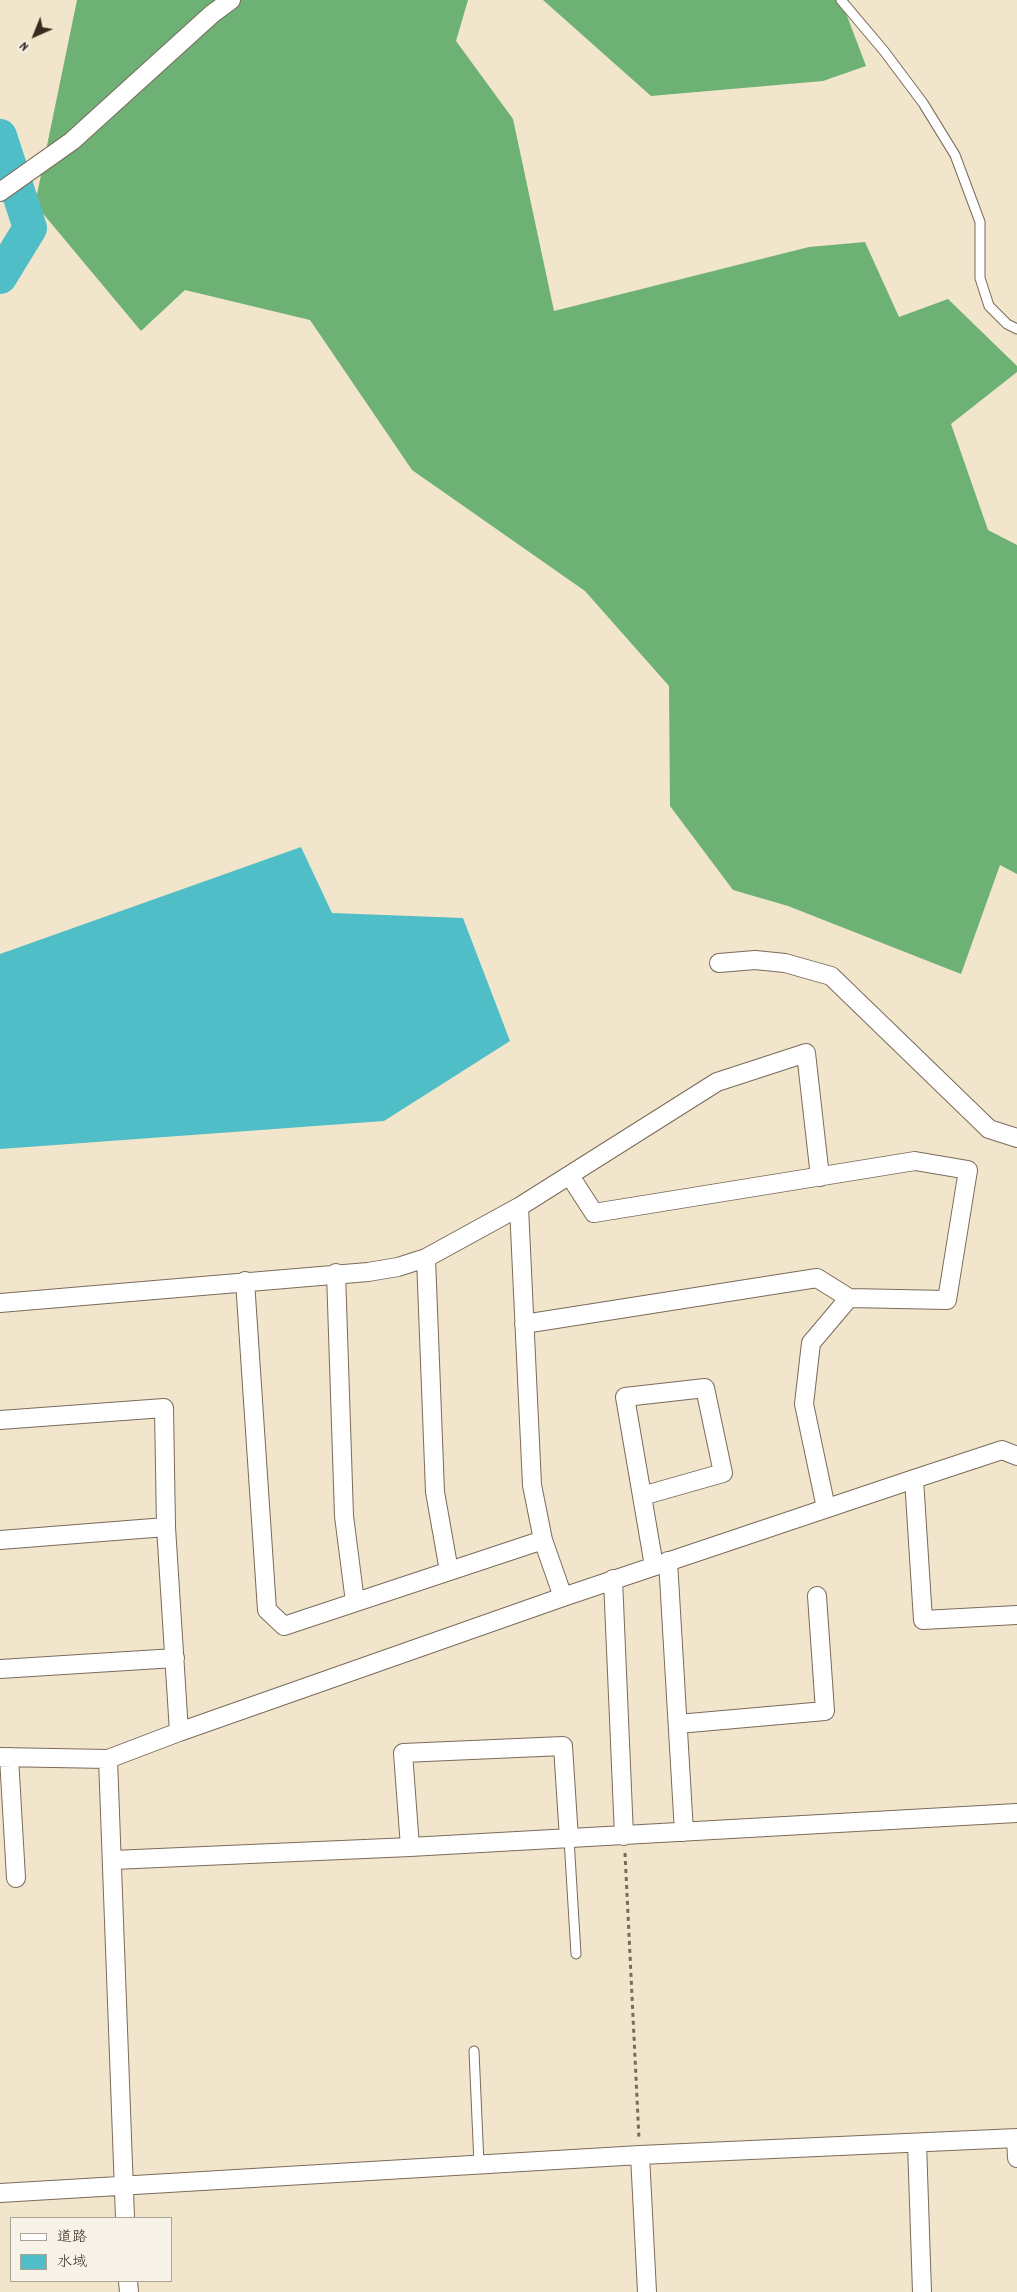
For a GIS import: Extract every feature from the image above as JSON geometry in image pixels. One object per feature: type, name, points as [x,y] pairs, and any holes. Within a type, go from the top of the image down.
[{"type":"street","points":[[0,192],[72,141],[212,14],[231,0]]},
{"type":"street","points":[[719,963],[755,960],[785,963],[831,976],[989,1129],[1017,1138]]},
{"type":"street","points":[[0,1302],[388,1269],[426,1258],[519,1207],[717,1082],[806,1053],[820,1176]]},
{"type":"street","points":[[524,1324],[817,1278],[848,1298],[947,1300],[968,1170],[916,1161],[594,1213],[570,1176]]},
{"type":"street","points":[[519,1207],[532,1485],[543,1540],[563,1597]]},
{"type":"street","points":[[426,1258],[435,1492],[449,1571]]},
{"type":"street","points":[[336,1273],[344,1516],[355,1602]]},
{"type":"street","points":[[244,1281],[267,1610],[284,1626],[543,1540]]},
{"type":"street","points":[[826,1508],[804,1404],[811,1343],[848,1298]]},
{"type":"street","points":[[642,1496],[723,1474],[704,1388],[625,1397],[642,1496],[661,1564],[678,1724],[684,1832]]},
{"type":"street","points":[[0,1420],[164,1408],[166,1527],[176,1658],[179,1732]]},
{"type":"street","points":[[16,1878],[4,1757],[108,1759],[179,1732],[613,1579],[826,1508],[1002,1450],[1017,1456]]},
{"type":"street","points":[[914,1479],[923,1620],[1017,1615]]},
{"type":"street","points":[[0,1540],[166,1527]]},
{"type":"street","points":[[613,1579],[624,1836]]},
{"type":"street","points":[[678,1724],[825,1711],[817,1596]]},
{"type":"street","points":[[0,1669],[176,1658]]},
{"type":"street","points":[[410,1847],[403,1753],[563,1746],[569,1839]]},
{"type":"street","points":[[108,1759],[125,2217]]},
{"type":"street","points":[[112,1860],[569,1839],[1017,1813]]},
{"type":"street","points":[[0,2193],[640,2155],[1016,2138],[1017,2158]]},
{"type":"street","points":[[917,2143],[922,2292]]},
{"type":"street","points":[[640,2155],[647,2292]]},
{"type":"lane","points":[[841,0],[890,58],[923,103],[955,155],[980,222],[980,278],[988,306],[1007,324],[1017,329]]},
{"type":"lane","points":[[569,1839],[576,1954]]},
{"type":"lane","points":[[474,2051],[479,2164]]},
{"type":"path","points":[[624,1836],[640,2155]]},
{"type":"green space","points":[[77,0],[468,0],[456,41],[513,119],[554,311],[809,247],[865,242],[899,317],[948,299],[1017,366],[1017,372],[951,424],[988,530],[1017,545],[1017,874],[1000,865],[961,974],[788,906],[733,890],[670,806],[669,686],[585,591],[412,470],[310,320],[185,290],[141,331],[35,204]]},
{"type":"green space","points":[[543,0],[841,0],[866,66],[823,81],[651,96]]},
{"type":"water","points":[[301,847],[332,913],[463,918],[510,1041],[384,1121],[0,1149],[0,954]]},
{"type":"waterway","points":[[0,136],[30,228],[0,277]]}]
